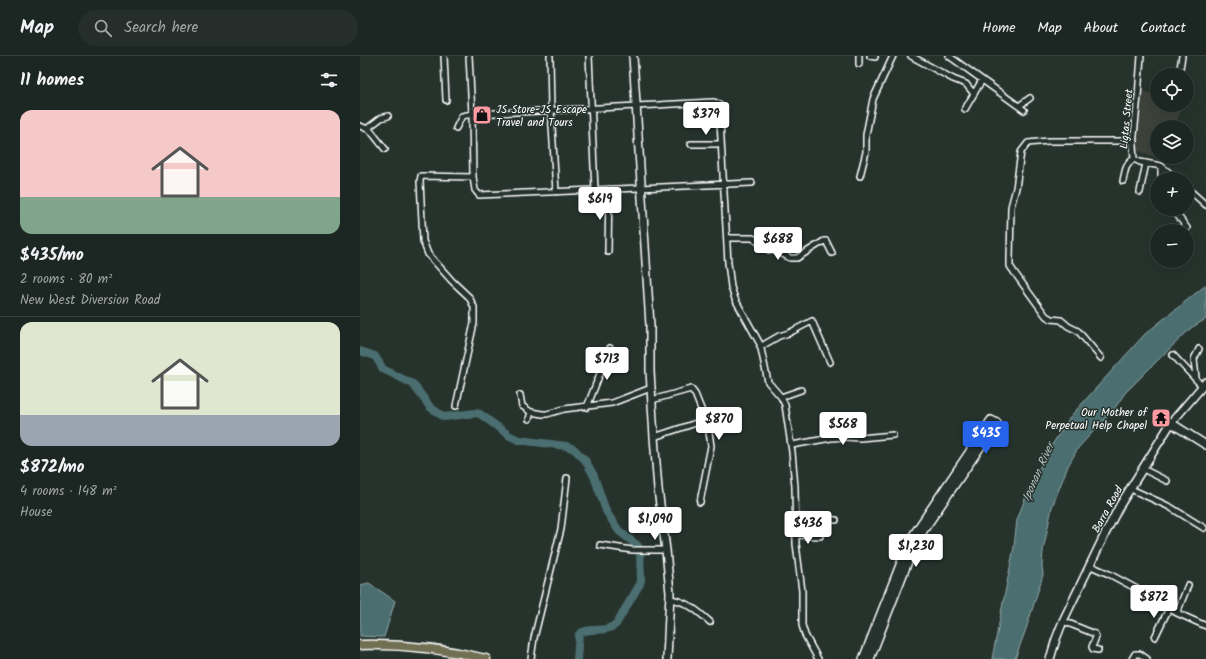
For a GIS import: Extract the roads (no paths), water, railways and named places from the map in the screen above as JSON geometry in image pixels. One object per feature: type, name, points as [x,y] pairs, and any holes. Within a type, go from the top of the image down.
[{"type":"main road","points":[[360,645],[415,646],[486,659]]},
{"type":"street","points":[[444,56],[446,100]]},
{"type":"street","points":[[469,56],[473,177],[475,190],[479,195],[752,183]]},
{"type":"street","points":[[550,56],[551,110],[556,192]]},
{"type":"street","points":[[589,56],[595,190]]},
{"type":"street","points":[[633,56],[650,325],[650,371],[654,437],[670,599],[666,659]]},
{"type":"street","points":[[859,64],[860,56]]},
{"type":"street","points":[[860,176],[866,152],[866,135],[873,99],[892,56]]},
{"type":"street","points":[[911,56],[953,79],[966,84],[974,94]]},
{"type":"street","points":[[949,56],[1024,110]]},
{"type":"street","name":"Ligtas Street","points":[[1141,56],[1134,140],[1134,159],[1161,166],[1168,172]]},
{"type":"street","points":[[1181,68],[1182,56]]},
{"type":"street","points":[[965,109],[982,80]]},
{"type":"street","points":[[1019,106],[1030,98]]},
{"type":"street","points":[[456,128],[462,116],[472,114],[714,102],[719,104],[723,184],[732,287],[735,299],[760,347],[768,382],[781,397],[785,405],[792,445],[796,535],[802,592],[802,624],[805,635],[818,659]]},
{"type":"street","points":[[368,128],[382,118],[388,116]]},
{"type":"street","points":[[360,126],[368,128],[384,149]]},
{"type":"street","points":[[1101,358],[1078,331],[1068,326],[1061,320],[1051,319],[1046,316],[1010,266],[1011,207],[1016,188],[1021,152],[1028,143],[1048,141],[1134,140]]},
{"type":"street","points":[[690,144],[722,144]]},
{"type":"street","points":[[1123,181],[1128,163],[1134,159]]},
{"type":"street","points":[[1140,192],[1146,163]]},
{"type":"street","points":[[1161,166],[1161,172]]},
{"type":"street","points":[[456,406],[474,323],[474,307],[469,297],[452,281],[428,254],[425,248],[423,241],[419,191],[421,176],[473,177]]},
{"type":"street","points":[[608,252],[609,189]]},
{"type":"street","points":[[1194,194],[1206,205]]},
{"type":"street","points":[[727,238],[753,238],[769,250],[777,251],[790,258],[800,257],[809,250],[826,241],[832,253]]},
{"type":"street","points":[[760,347],[779,336],[812,321],[830,362]]},
{"type":"street","points":[[587,407],[610,348]]},
{"type":"street","points":[[1196,379],[1194,359],[1199,349]]},
{"type":"street","points":[[1172,355],[1196,379],[1204,384]]},
{"type":"street","name":"Barra Road","points":[[1051,659],[1056,639],[1108,529],[1171,422],[1204,384]]},
{"type":"street","points":[[520,394],[522,406],[531,412],[542,414],[564,409],[612,403],[651,388]]},
{"type":"street","points":[[652,400],[691,388],[693,390],[710,432],[711,446],[700,502]]},
{"type":"street","points":[[781,397],[801,390]]},
{"type":"street","points":[[529,419],[531,412]]},
{"type":"street","points":[[654,437],[705,420]]},
{"type":"street","points":[[862,659],[905,552],[914,534],[994,422],[919,537],[908,560],[870,659]]},
{"type":"street","points":[[1171,422],[1206,445]]},
{"type":"street","points":[[792,445],[838,438],[893,435]]},
{"type":"street","points":[[1143,469],[1167,481]]},
{"type":"street","points":[[531,659],[534,638],[561,529],[567,478]]},
{"type":"street","points":[[1131,489],[1170,508],[1204,528]]},
{"type":"street","points":[[796,517],[836,520]]},
{"type":"street","points":[[796,535],[820,536]]},
{"type":"street","points":[[600,545],[632,550],[666,550]]},
{"type":"street","points":[[1091,566],[1150,596],[1177,613],[1206,626]]},
{"type":"street","points":[[1177,613],[1188,585]]},
{"type":"street","points":[[670,599],[679,600],[710,622]]},
{"type":"street","points":[[1155,636],[1169,608]]},
{"type":"street","points":[[1064,622],[1095,634],[1096,637],[1092,647],[1093,649],[1098,650]]},
{"type":"street","points":[[1132,659],[1135,654],[1138,654],[1147,659]]},
{"type":"water","name":"Iponan River","points":[[1206,285],[1206,319],[1191,328],[1125,393],[1115,408],[1078,448],[1068,466],[1052,507],[1043,551],[1043,575],[1015,659],[992,659],[1014,547],[1017,520],[1026,496],[1046,454],[1070,417],[1145,334]]},
{"type":"water","points":[[369,583],[395,601],[384,637],[360,636],[360,585]]},
{"type":"waterway","points":[[360,351],[375,356],[383,369],[413,384],[430,407],[444,417],[475,413],[480,414],[510,436],[519,440],[566,446],[574,449],[585,460],[594,476],[606,511],[619,531],[638,546],[640,551],[641,580],[616,624],[607,629],[587,630],[579,634],[577,659]]},
{"type":"place","name":"JS Store-JS Escape Travel and Tours","points":[[482,115]]},
{"type":"place","name":"Our Mother of Perpetual Help Chapel","points":[[1161,418]]}]
